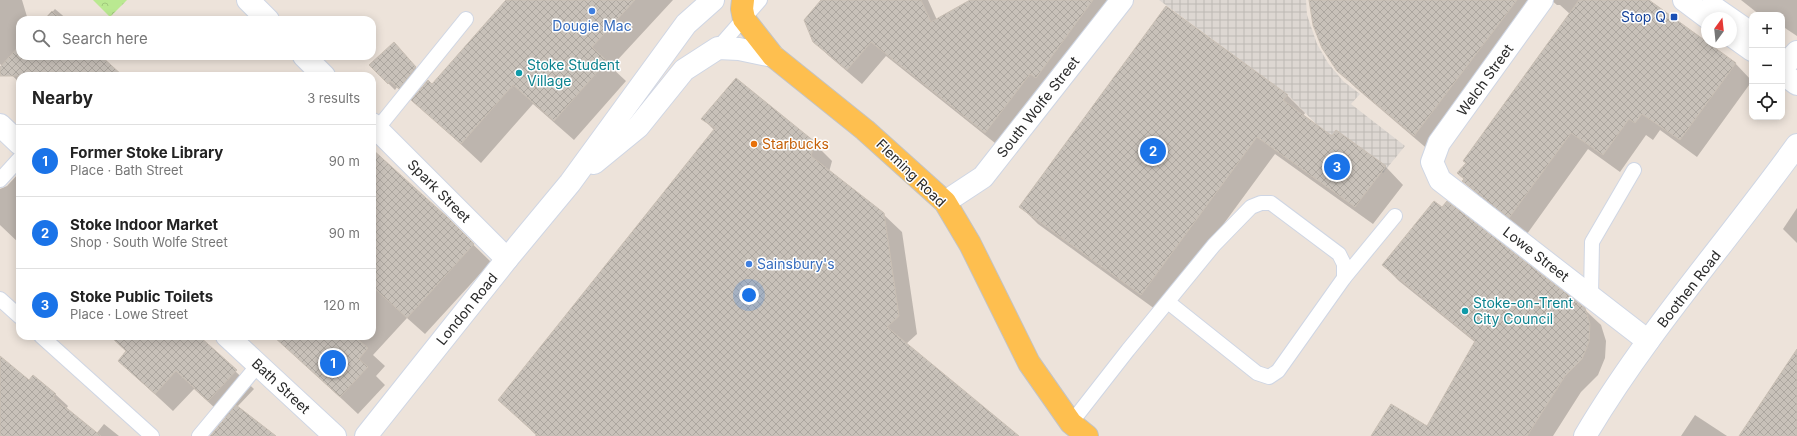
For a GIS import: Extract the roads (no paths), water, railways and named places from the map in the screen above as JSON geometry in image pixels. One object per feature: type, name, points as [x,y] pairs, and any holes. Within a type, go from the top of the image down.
[{"type":"main road","name":"Fleming Road","points":[[743,9],[773,56],[865,130],[945,202],[970,244],[1029,363],[1079,429]]},
{"type":"street","points":[[248,0],[264,16]]},
{"type":"street","name":"London Road","points":[[366,436],[507,259],[570,183],[686,24],[713,0]]},
{"type":"street","name":"South Wolfe Street","points":[[945,202],[983,177],[1122,0]]},
{"type":"street","name":"Welch Street","points":[[1432,162],[1439,143],[1542,0]]},
{"type":"street","points":[[1684,0],[1701,13]]},
{"type":"street","points":[[1737,39],[1749,48]]},
{"type":"street","points":[[718,48],[739,49],[773,56]]},
{"type":"street","name":"London Road","points":[[570,183],[638,127],[684,70],[718,48]]},
{"type":"street","points":[[1789,59],[1797,84]]},
{"type":"street","points":[[308,60],[320,72]]},
{"type":"street","points":[[0,125],[16,140]]},
{"type":"street","name":"Spark Street","points":[[376,128],[507,259]]},
{"type":"street","name":"Boothen Road","points":[[1585,436],[1610,395],[1648,341],[1761,195],[1797,145]]},
{"type":"street","name":"Lowe Street","points":[[1432,162],[1440,180],[1648,341]]},
{"type":"street","name":"Bath Street","points":[[231,340],[335,436]]},
{"type":"lane","points":[[718,48],[743,9],[760,0]]},
{"type":"lane","points":[[1710,0],[1749,27]]},
{"type":"lane","points":[[376,124],[466,19]]},
{"type":"lane","points":[[0,180],[16,162]]},
{"type":"lane","points":[[1591,296],[1592,242],[1634,170]]},
{"type":"lane","points":[[1079,429],[1128,350],[1214,245],[1251,207],[1261,203],[1271,203],[1339,254],[1344,264],[1344,278]]},
{"type":"lane","points":[[1168,302],[1257,373],[1269,377],[1278,371],[1344,278],[1395,216]]},
{"type":"lane","points":[[0,299],[16,313]]},
{"type":"lane","points":[[45,340],[152,436]]},
{"type":"lane","points":[[199,436],[258,365]]},
{"type":"place","name":"Dougie Mac","points":[[592,11]]},
{"type":"place","name":"Stop Q","points":[[1674,17]]},
{"type":"place","name":"Stoke Student Village","points":[[519,73]]},
{"type":"place","name":"Starbucks","points":[[754,144]]},
{"type":"place","name":"Stoke Indoor Market","points":[[1153,151]]},
{"type":"place","name":"Stoke Public Toilets","points":[[1337,167]]},
{"type":"place","name":"Sainsbury's","points":[[749,264]]},
{"type":"place","name":"Stoke-on-Trent City Council","points":[[1465,311]]},
{"type":"place","name":"Former Stoke Library","points":[[333,363]]}]
